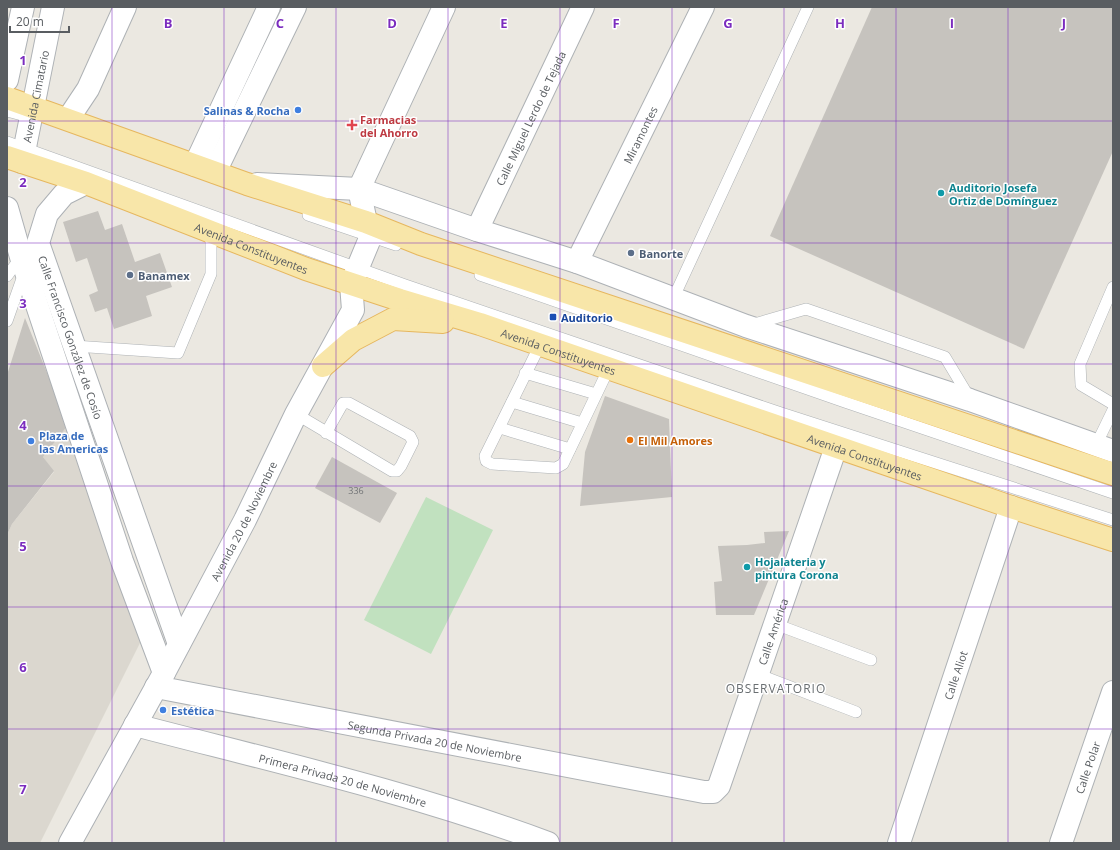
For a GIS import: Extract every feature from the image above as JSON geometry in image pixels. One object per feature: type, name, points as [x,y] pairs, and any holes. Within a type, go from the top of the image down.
[{"type":"main road","points":[[7,98],[32,112],[68,119],[368,229],[421,244],[1113,474]]},
{"type":"main road","name":"Avenida Constituyentes","points":[[15,152],[86,183],[306,269],[354,276],[540,345],[1011,507],[1113,540]]},
{"type":"main road","points":[[323,366],[353,340],[393,319],[480,324]]},
{"type":"street","points":[[7,80],[23,7]]},
{"type":"street","name":"Avenida Cimatario","points":[[15,152],[32,112],[53,7]]},
{"type":"street","points":[[68,119],[88,89],[125,7]]},
{"type":"street","points":[[195,165],[268,7]]},
{"type":"street","points":[[215,172],[295,7]]},
{"type":"street","points":[[368,229],[359,188],[444,7]]},
{"type":"street","name":"Calle Miguel Lerdo de Tejada","points":[[477,230],[583,7]]},
{"type":"street","name":"Miramontes","points":[[577,262],[703,7]]},
{"type":"street","name":"Calle Francisco González de Cosío","points":[[86,183],[64,194],[47,214],[38,243],[180,644]]},
{"type":"street","points":[[247,184],[359,188],[477,230],[577,262],[746,326],[970,400],[1104,448]]},
{"type":"street","name":"Calle Francisco González de Cosío","points":[[7,208],[18,268],[122,561],[160,680]]},
{"type":"street","name":"Avenida 20 de Noviembre","points":[[70,843],[180,644],[245,520],[296,414],[353,310],[354,276],[368,229]]},
{"type":"street","name":"Calle América","points":[[713,792],[719,786],[836,446]]},
{"type":"street","name":"Calle Aliot","points":[[899,843],[1011,507]]},
{"type":"street","name":"Segunda Privada 20 de Noviembre","points":[[160,680],[704,792],[713,792]]},
{"type":"street","name":"Calle Polar","points":[[1061,843],[1113,692]]},
{"type":"street","name":"Primera Privada 20 de Noviembre","points":[[135,725],[375,788],[494,823],[548,843]]},
{"type":"lane","points":[[673,299],[808,7]]},
{"type":"lane","points":[[7,111],[32,112],[167,166],[368,229],[845,402],[1113,493]]},
{"type":"lane","points":[[15,152],[354,276],[1113,520]]},
{"type":"lane","points":[[74,346],[178,354],[211,274],[212,232]]},
{"type":"lane","points":[[7,321],[18,268],[38,243]]},
{"type":"lane","points":[[1113,287],[1080,364],[1081,385],[1113,404]]},
{"type":"lane","points":[[746,326],[806,309],[945,357],[970,400]]},
{"type":"lane","points":[[540,345],[485,456],[486,461],[492,464],[556,468],[563,464],[609,368]]},
{"type":"lane","points":[[525,373],[596,394]]},
{"type":"lane","points":[[296,414],[326,433],[392,471],[397,471],[401,466],[413,442],[410,436],[349,403],[343,402],[326,433]]},
{"type":"lane","points":[[512,402],[582,423]]},
{"type":"lane","points":[[1104,448],[1113,410]]},
{"type":"lane","points":[[500,428],[570,449]]},
{"type":"lane","points":[[775,624],[871,660]]},
{"type":"lane","points":[[757,674],[856,712]]},
{"type":"shaded area","points":[[68,425],[141,641],[40,843],[7,843],[7,535],[12,524],[54,472],[43,457]]},
{"type":"green space","points":[[426,497],[493,530],[431,654],[364,620]]},
{"type":"building","name":"Auditorio Josefa Ortiz de Domínguez","points":[[872,7],[1113,7],[1113,151],[1024,349],[770,236]]},
{"type":"building","name":"Banamex","points":[[98,211],[105,230],[122,224],[135,262],[160,253],[172,287],[146,296],[152,316],[114,329],[107,308],[95,312],[89,295],[98,291],[87,258],[76,262],[63,222]]},
{"type":"building","name":"Plaza de las Americas","points":[[25,318],[68,425],[43,457],[54,471],[12,524],[7,535],[7,375]]},
{"type":"building","name":"El Mil Amores","points":[[605,396],[669,419],[672,497],[580,506],[585,452]]},
{"type":"building","points":[[332,457],[397,493],[380,523],[315,488]]},
{"type":"building","name":"Hojalateria y pintura Corona","points":[[789,531],[754,615],[716,615],[714,582],[722,581],[718,546],[765,543],[764,532]]},
{"type":"place","name":"Salinas & Rocha","points":[[298,110]]},
{"type":"place","name":"Farmacias del Ahorro","points":[[352,125]]},
{"type":"place","name":"Auditorio Josefa Ortiz de Domínguez","points":[[941,193]]},
{"type":"place","name":"Banorte","points":[[631,253]]},
{"type":"place","name":"Banamex","points":[[130,275]]},
{"type":"place","name":"Auditorio","points":[[553,317]]},
{"type":"place","name":"El Mil Amores","points":[[630,440]]},
{"type":"place","name":"Plaza de las Americas","points":[[31,441]]},
{"type":"place","name":"Hojalateria y pintura Corona","points":[[747,567]]},
{"type":"place","name":"Estética","points":[[163,710]]},
{"type":"district","name":"OBSERVATORIO","points":[[776,688]]}]
